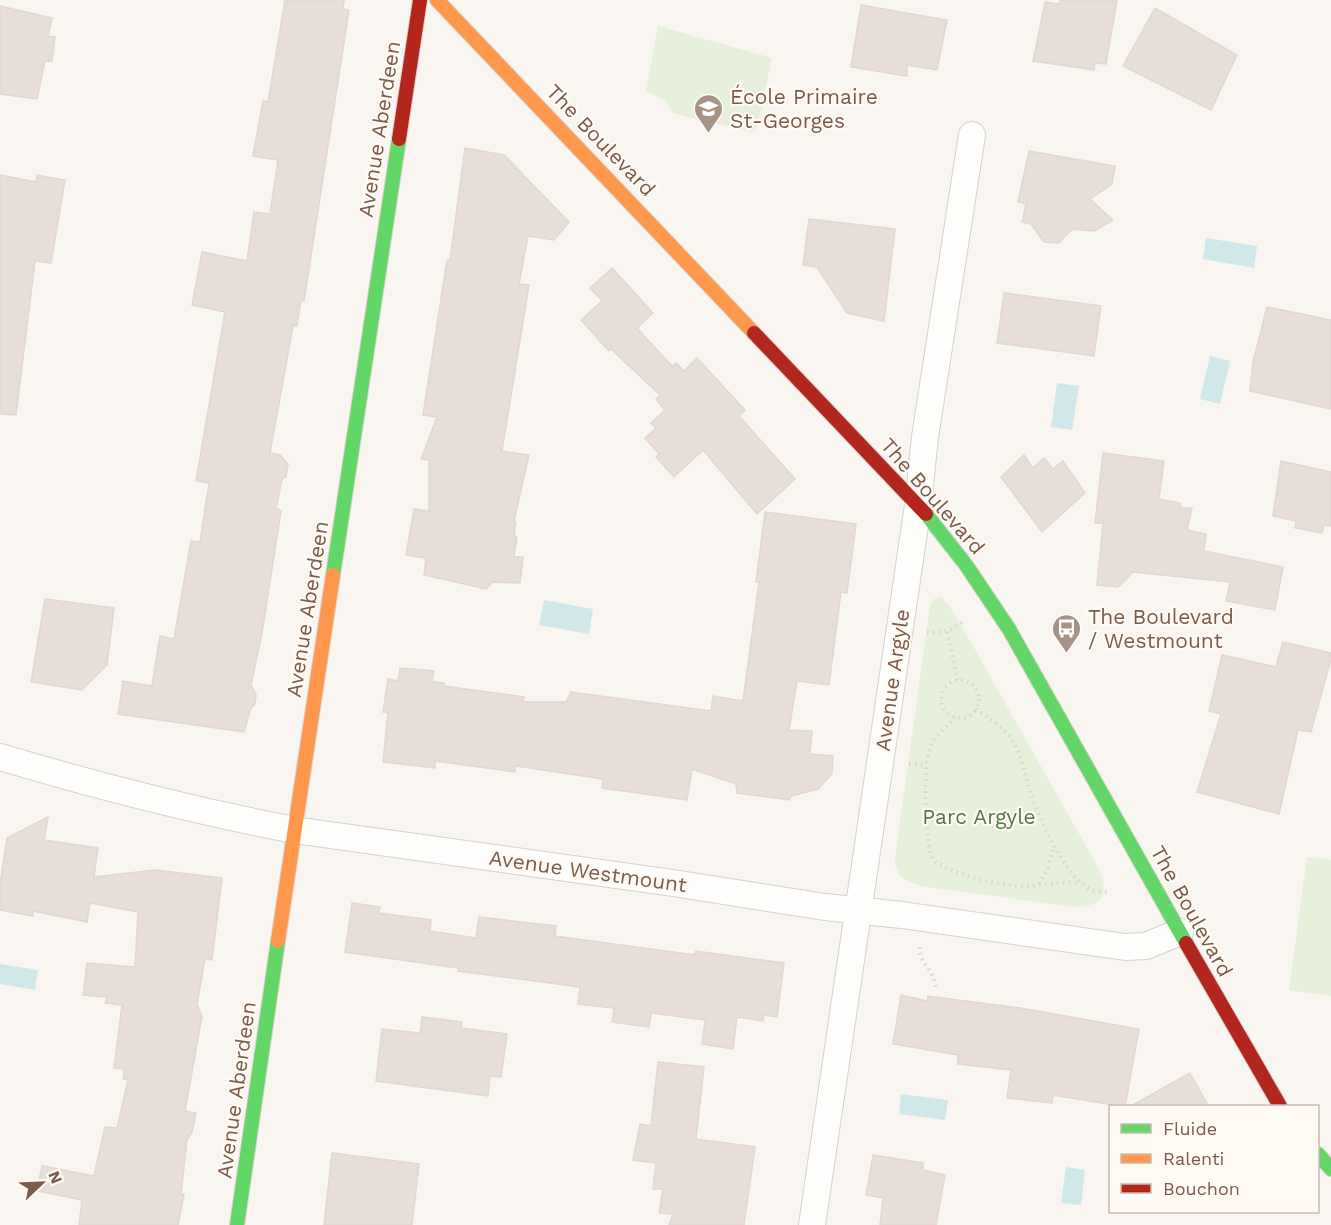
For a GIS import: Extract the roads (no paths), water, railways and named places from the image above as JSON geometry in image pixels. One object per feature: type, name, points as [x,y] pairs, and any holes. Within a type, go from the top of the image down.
[{"type":"main road","name":"Avenue Aberdeen","points":[[237,1225],[294,830],[420,0]]},
{"type":"main road","name":"The Boulevard","points":[[438,0],[918,505],[955,549],[999,612],[1279,1105]]},
{"type":"street","name":"Avenue Argyle","points":[[812,1225],[918,505],[925,437],[972,135]]},
{"type":"street","name":"Avenue Westmount","points":[[0,757],[72,778],[243,820],[294,830],[1125,947],[1146,946],[1180,932]]},
{"type":"water","points":[[1206,238],[1257,246],[1254,268],[1203,259]]},
{"type":"water","points":[[1210,356],[1230,361],[1220,404],[1200,399]]},
{"type":"water","points":[[1057,383],[1079,386],[1072,430],[1051,427]]},
{"type":"water","points":[[544,600],[593,609],[589,634],[539,625]]},
{"type":"water","points":[[0,964],[38,970],[35,990],[0,984]]},
{"type":"water","points":[[901,1094],[948,1100],[945,1120],[899,1114]]},
{"type":"water","points":[[1066,1167],[1085,1170],[1081,1205],[1061,1203]]},
{"type":"place","name":"École Primaire St-Georges","points":[[709,134]]},
{"type":"place","name":"The Boulevard / Westmount","points":[[1067,654]]},
{"type":"park label","name":"Parc Argyle","points":[[979,816]]}]
